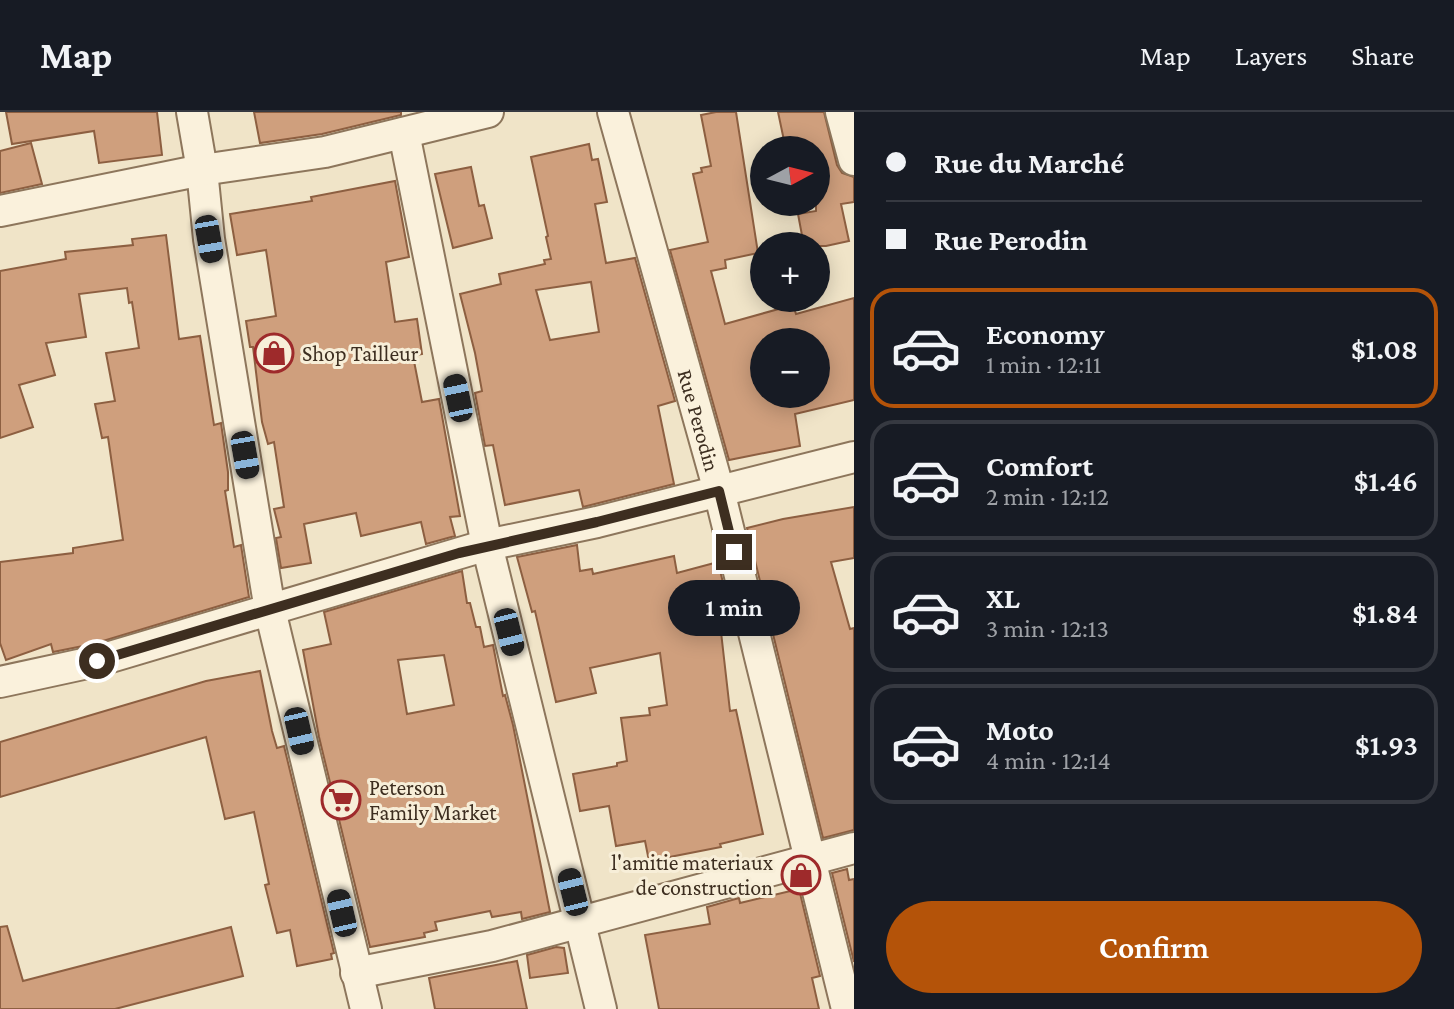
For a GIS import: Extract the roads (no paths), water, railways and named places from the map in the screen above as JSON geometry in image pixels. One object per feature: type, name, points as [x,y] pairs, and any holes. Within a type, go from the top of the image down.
[{"type":"street","points":[[192,112],[209,239],[270,610],[366,1009]]},
{"type":"street","points":[[0,211],[202,170],[325,152],[488,112]]},
{"type":"street","name":"Rue Perodin","points":[[613,112],[719,491],[847,1009]]},
{"type":"street","points":[[841,112],[854,160]]},
{"type":"street","points":[[404,133],[487,545],[601,1009]]},
{"type":"street","points":[[0,682],[97,661],[487,545],[597,522],[854,457]]},
{"type":"street","points":[[356,973],[492,946],[854,848]]},
{"type":"place","name":"Shop Tailleur","points":[[274,353]]},
{"type":"place","name":"Peterson Family Market","points":[[341,800]]},
{"type":"place","name":"l'amitie materiaux de construction","points":[[801,875]]}]
